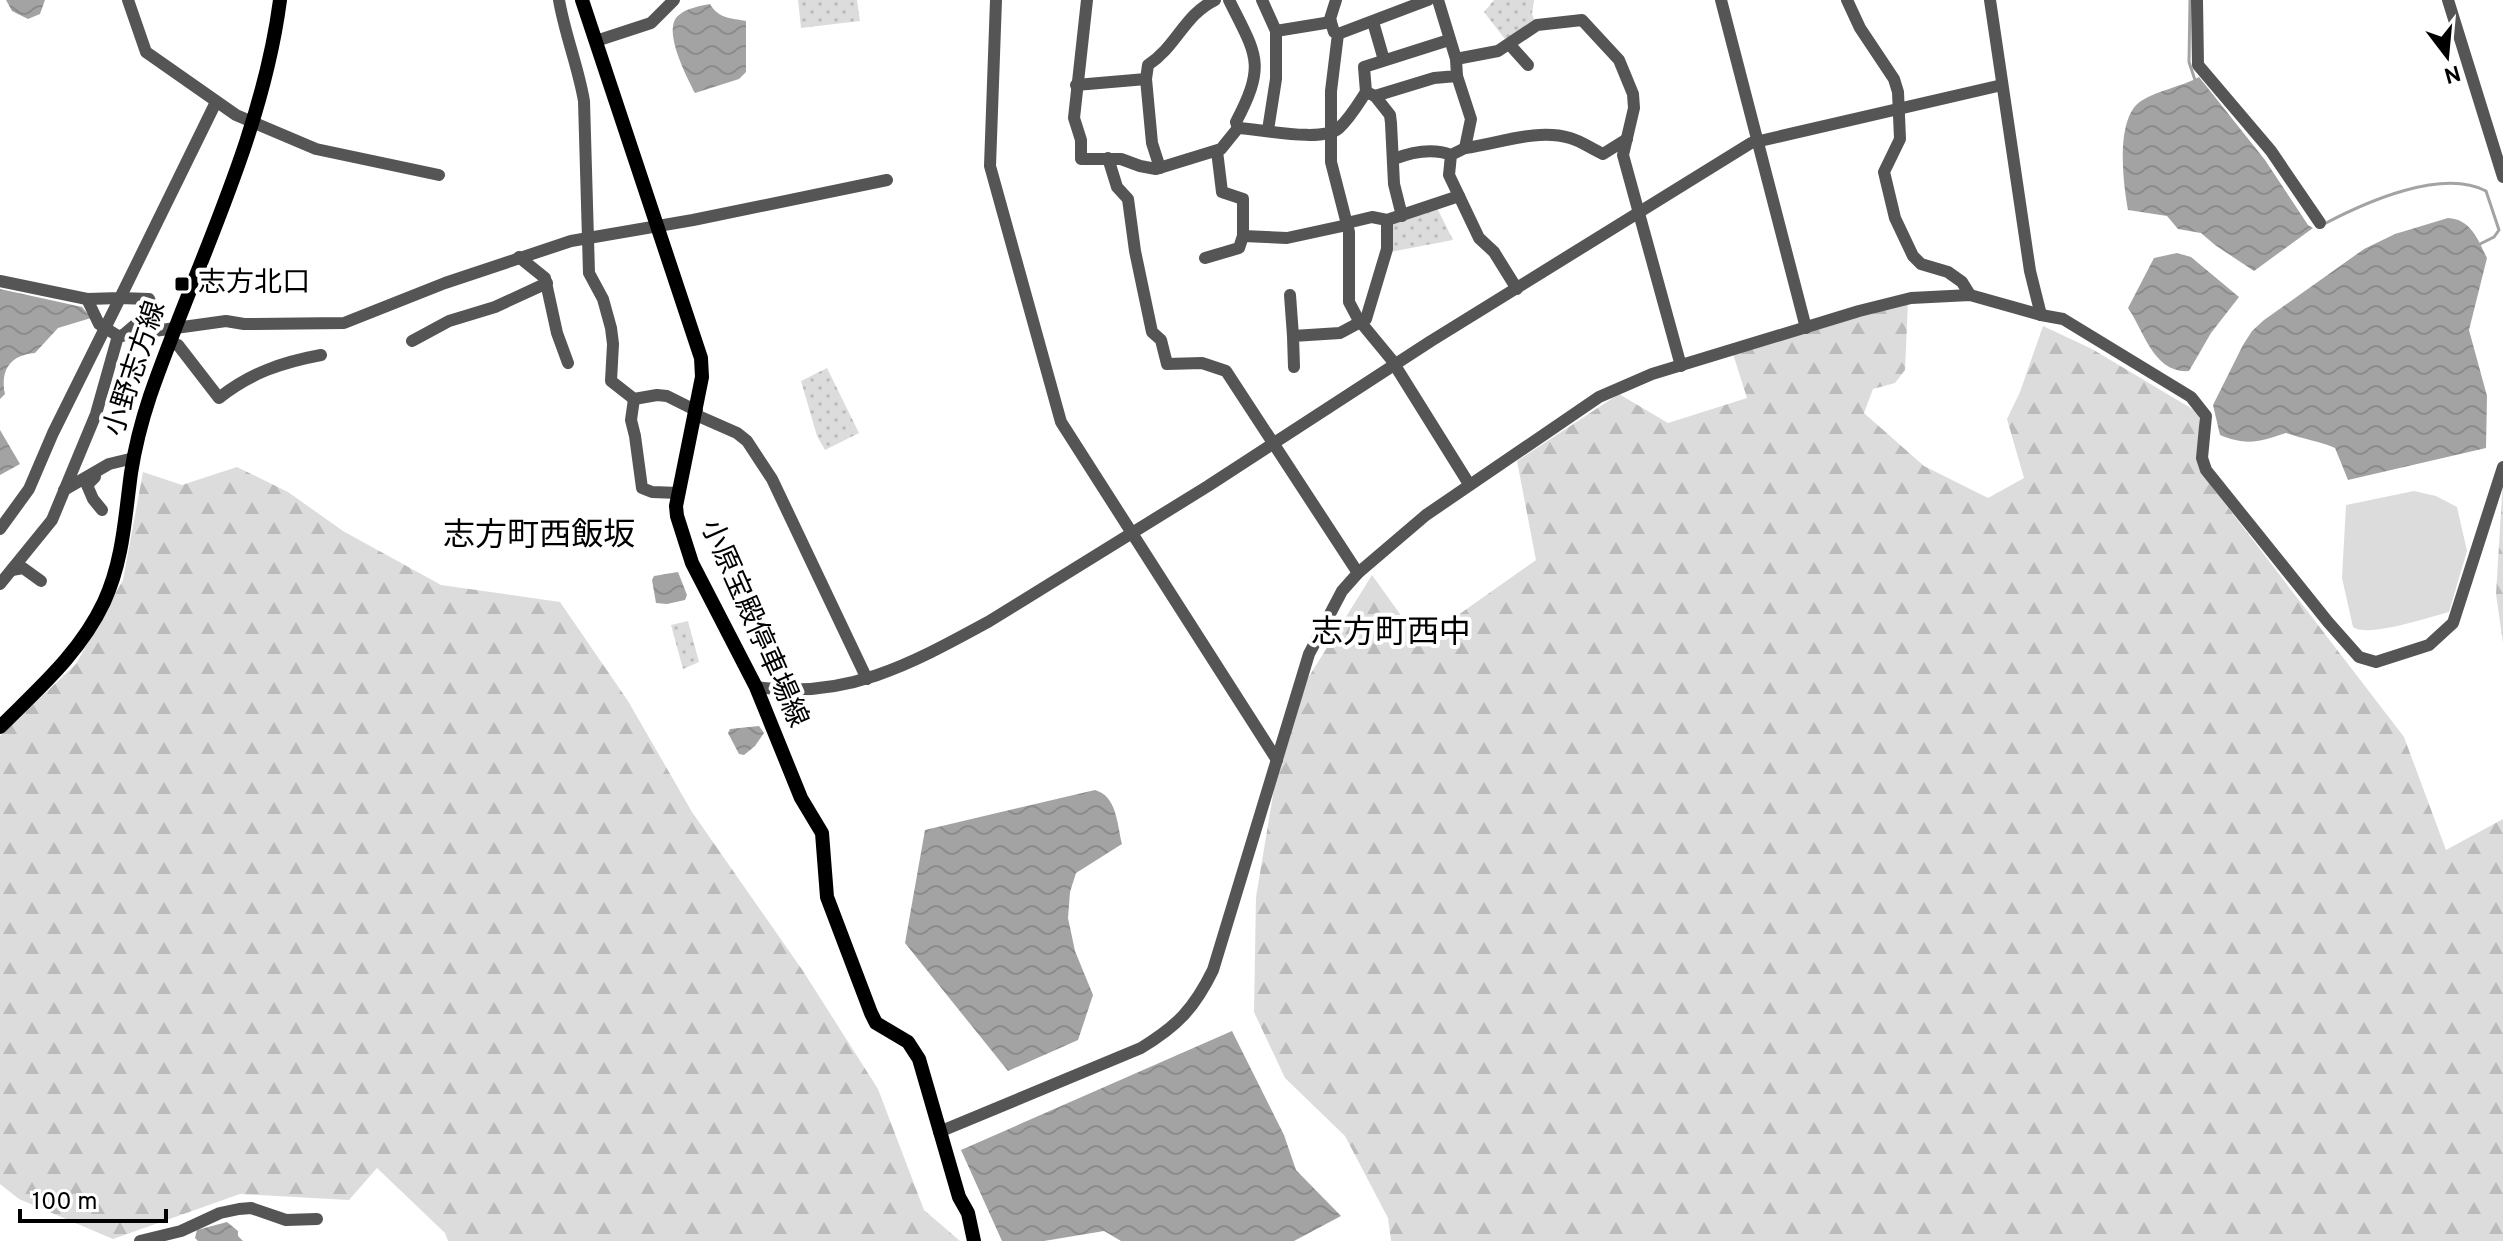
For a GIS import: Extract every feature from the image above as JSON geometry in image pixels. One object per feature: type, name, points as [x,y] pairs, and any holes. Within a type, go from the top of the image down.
[{"type":"main road","name":"小野志方線","points":[[0,727],[67,659],[103,604],[114,579],[134,458],[150,397],[252,122],[280,0]]},
{"type":"main road","name":"小原宝殿停車場線","points":[[582,0],[701,358],[697,413],[679,493],[677,516],[692,563],[756,687],[801,798],[822,833],[827,897],[871,1013],[876,1023],[908,1042],[919,1059],[974,1241]]},
{"type":"street","points":[[128,0],[146,52],[216,102],[252,122],[316,149],[439,175]]},
{"type":"street","points":[[559,0],[584,101],[589,273],[603,299],[612,336],[611,381],[634,399],[667,396],[747,441],[772,479],[867,679]]},
{"type":"street","points":[[596,41],[651,23],[674,0]]},
{"type":"street","points":[[996,0],[990,166],[1061,422],[1277,760]]},
{"type":"street","points":[[1087,0],[1074,118],[1081,140],[1081,159],[1121,159],[1140,166],[1160,168],[1217,151],[1238,128]]},
{"type":"street","points":[[1160,168],[1152,143],[1146,79],[1148,65],[1164,54],[1201,7],[1215,0]]},
{"type":"street","points":[[1229,0],[1254,52],[1255,75],[1236,122],[1238,128]]},
{"type":"street","points":[[1262,0],[1276,34],[1276,79],[1268,130]]},
{"type":"street","points":[[1336,0],[1331,162],[1347,224],[1349,302],[1395,366],[1469,484]]},
{"type":"street","points":[[1254,52],[1276,34],[1309,24],[1334,28],[1373,22],[1398,5],[1428,0]]},
{"type":"street","points":[[1438,0],[1456,59],[1457,76],[1470,109],[1465,148]]},
{"type":"street","points":[[1721,0],[1806,328]]},
{"type":"street","points":[[1847,0],[1860,28],[1894,79],[1901,107],[1900,139],[1884,172],[1895,218],[1913,256],[1921,264],[1948,272],[1962,282],[1970,295]]},
{"type":"street","points":[[1990,0],[2030,271],[2041,315]]},
{"type":"street","points":[[2197,0],[2198,65],[2271,151],[2320,223]]},
{"type":"street","points":[[2448,0],[2503,177]]},
{"type":"street","points":[[1456,59],[1498,51],[1537,25],[1582,20],[1619,60],[1633,94],[1634,108],[1623,155],[1681,366]]},
{"type":"street","points":[[1373,22],[1384,60]]},
{"type":"street","points":[[1402,216],[1394,184],[1390,115],[1371,94],[1364,67],[1449,40]]},
{"type":"street","points":[[1510,45],[1528,65]]},
{"type":"street","points":[[1238,128],[1294,135],[1331,133],[1371,94],[1434,78],[1457,76]]},
{"type":"street","points":[[1076,85],[1146,79]]},
{"type":"street","points":[[756,687],[806,691],[867,679],[988,622],[1751,143],[2002,85]]},
{"type":"street","points":[[0,584],[52,520],[96,414],[120,298],[216,102]]},
{"type":"street","points":[[1394,159],[1432,151],[1451,155],[1465,148],[1555,135],[1568,137],[1603,154],[1627,139]]},
{"type":"street","points":[[1205,258],[1239,248],[1243,236],[1243,199],[1222,192],[1217,151]]},
{"type":"street","points":[[1451,155],[1449,175],[1479,238],[1494,252],[1517,289]]},
{"type":"street","points":[[1108,158],[1117,187],[1128,199],[1152,332],[1161,340],[1167,364],[1202,363],[1226,371],[1358,573]]},
{"type":"street","points":[[87,299],[99,324],[115,334],[226,321],[244,324],[344,323],[445,283],[571,241],[693,220],[887,180]]},
{"type":"street","points":[[1243,236],[1287,238],[1372,217],[1387,220],[1459,196]]},
{"type":"street","points":[[1293,336],[1340,333],[1366,319],[1387,249],[1387,220]]},
{"type":"street","points":[[519,257],[547,283],[557,333],[568,363]]},
{"type":"street","points":[[0,281],[87,299],[149,299],[151,304],[143,318],[115,334],[53,433],[29,489],[0,529]]},
{"type":"street","points":[[412,341],[449,321],[493,307],[547,283]]},
{"type":"street","points":[[1290,295],[1294,367]]},
{"type":"street","points":[[939,1132],[1141,1048],[1166,1033],[1189,1012],[1213,970],[1309,654],[1342,591],[1358,573],[1426,515],[1469,484],[1599,397],[1652,374],[1911,298],[1970,295],[2063,319],[2191,397],[2206,416],[2202,458],[2206,470],[2328,622],[2359,657],[2376,662],[2429,645],[2453,623],[2503,467]]},
{"type":"street","points":[[171,344],[178,345],[219,398],[234,386],[283,362],[321,355]]},
{"type":"street","points":[[634,399],[632,430],[642,488],[652,492],[679,493]]},
{"type":"street","points":[[64,490],[115,462],[134,458]]},
{"type":"street","points":[[102,510],[87,485],[115,462]]},
{"type":"street","points":[[12,570],[23,568],[41,581]]},
{"type":"street","points":[[140,1241],[181,1231],[220,1213],[239,1209],[251,1208],[286,1220],[317,1219]]},
{"type":"green space","points":[[798,0],[857,0],[860,21],[801,28]]},
{"type":"green space","points":[[1494,0],[1534,0],[1532,14],[1535,22],[1508,43],[1484,12]]},
{"type":"green space","points":[[1437,208],[1453,240],[1390,252],[1389,221]]},
{"type":"green space","points":[[1908,301],[1905,370],[1895,383],[1873,389],[1864,413],[1924,466],[1988,498],[2024,478],[2007,419],[2043,326],[2092,349],[2199,413],[2200,471],[2404,737],[2446,850],[2503,819],[2503,1241],[1391,1241],[1388,1218],[1345,1136],[1285,1078],[1254,1012],[1256,897],[1276,777],[1305,683],[1372,575],[1420,642],[1536,560],[1517,461],[1619,394],[1668,423],[1747,398],[1733,354]]},
{"type":"green space","points":[[827,368],[859,433],[825,450],[817,436],[801,381]]},
{"type":"green space","points":[[237,467],[288,492],[343,531],[441,585],[560,602],[628,701],[692,812],[803,971],[878,1089],[924,1210],[960,1241],[448,1241],[445,1233],[377,1168],[349,1200],[240,1194],[113,1239],[19,1199],[0,1184],[0,736],[76,664],[123,580],[143,472],[182,485]]},
{"type":"green space","points":[[2503,479],[2503,643],[2496,594]]},
{"type":"green space","points":[[2414,491],[2436,496],[2457,507],[2467,551],[2449,612],[2385,628],[2361,630],[2353,627],[2342,578],[2346,505]]},
{"type":"green space","points":[[688,621],[699,662],[683,669],[671,625]]},
{"type":"water","points":[[6,0],[45,0],[40,14],[28,19],[12,11]]},
{"type":"water","points":[[710,4],[721,15],[746,21],[746,72],[739,79],[695,93],[677,53],[674,21],[686,11]]},
{"type":"water","points":[[2199,77],[2265,160],[2313,228],[2254,271],[2201,233],[2178,229],[2167,216],[2128,210],[2123,152],[2127,121],[2133,109],[2148,97]]},
{"type":"water","points":[[2448,218],[2468,226],[2487,258],[2469,330],[2487,396],[2486,448],[2348,480],[2335,448],[2286,433],[2253,442],[2220,435],[2213,405],[2252,331],[2364,249],[2395,234]]},
{"type":"water","points":[[2177,253],[2191,257],[2239,297],[2211,333],[2189,371],[2167,366],[2159,358],[2128,308],[2154,258]]},
{"type":"water","points":[[0,289],[82,307],[91,318],[58,328],[35,353],[14,360],[6,371],[5,394],[0,399]]},
{"type":"water","points":[[0,430],[20,464],[0,475]]},
{"type":"water","points":[[678,572],[687,595],[685,600],[656,603],[654,576]]},
{"type":"water","points":[[759,726],[764,733],[755,746],[744,755],[739,754],[728,733],[730,729]]},
{"type":"water","points":[[1095,790],[1112,804],[1122,844],[1076,873],[1070,892],[1068,918],[1075,951],[1093,995],[1078,1040],[1008,1071],[905,943],[925,830]]},
{"type":"water","points":[[1232,1031],[1284,1135],[1296,1170],[1341,1216],[1294,1241],[1121,1241],[1104,1231],[1044,1241],[1002,1241],[961,1150]]},
{"type":"water","points":[[227,1222],[238,1231],[243,1241],[198,1241],[195,1238],[197,1230]]},
{"type":"waterway","points":[[2190,0],[2189,62],[2195,80]]},
{"type":"waterway","points":[[2326,223],[2404,190],[2448,183],[2468,185],[2486,191],[2499,230],[2494,237],[2478,245]]},
{"type":"place","name":"志方北口","points":[[182,284]]},
{"type":"district","name":"志方町西飯坂","points":[[539,537]]},
{"type":"district","name":"志方町西中","points":[[1391,634]]}]
